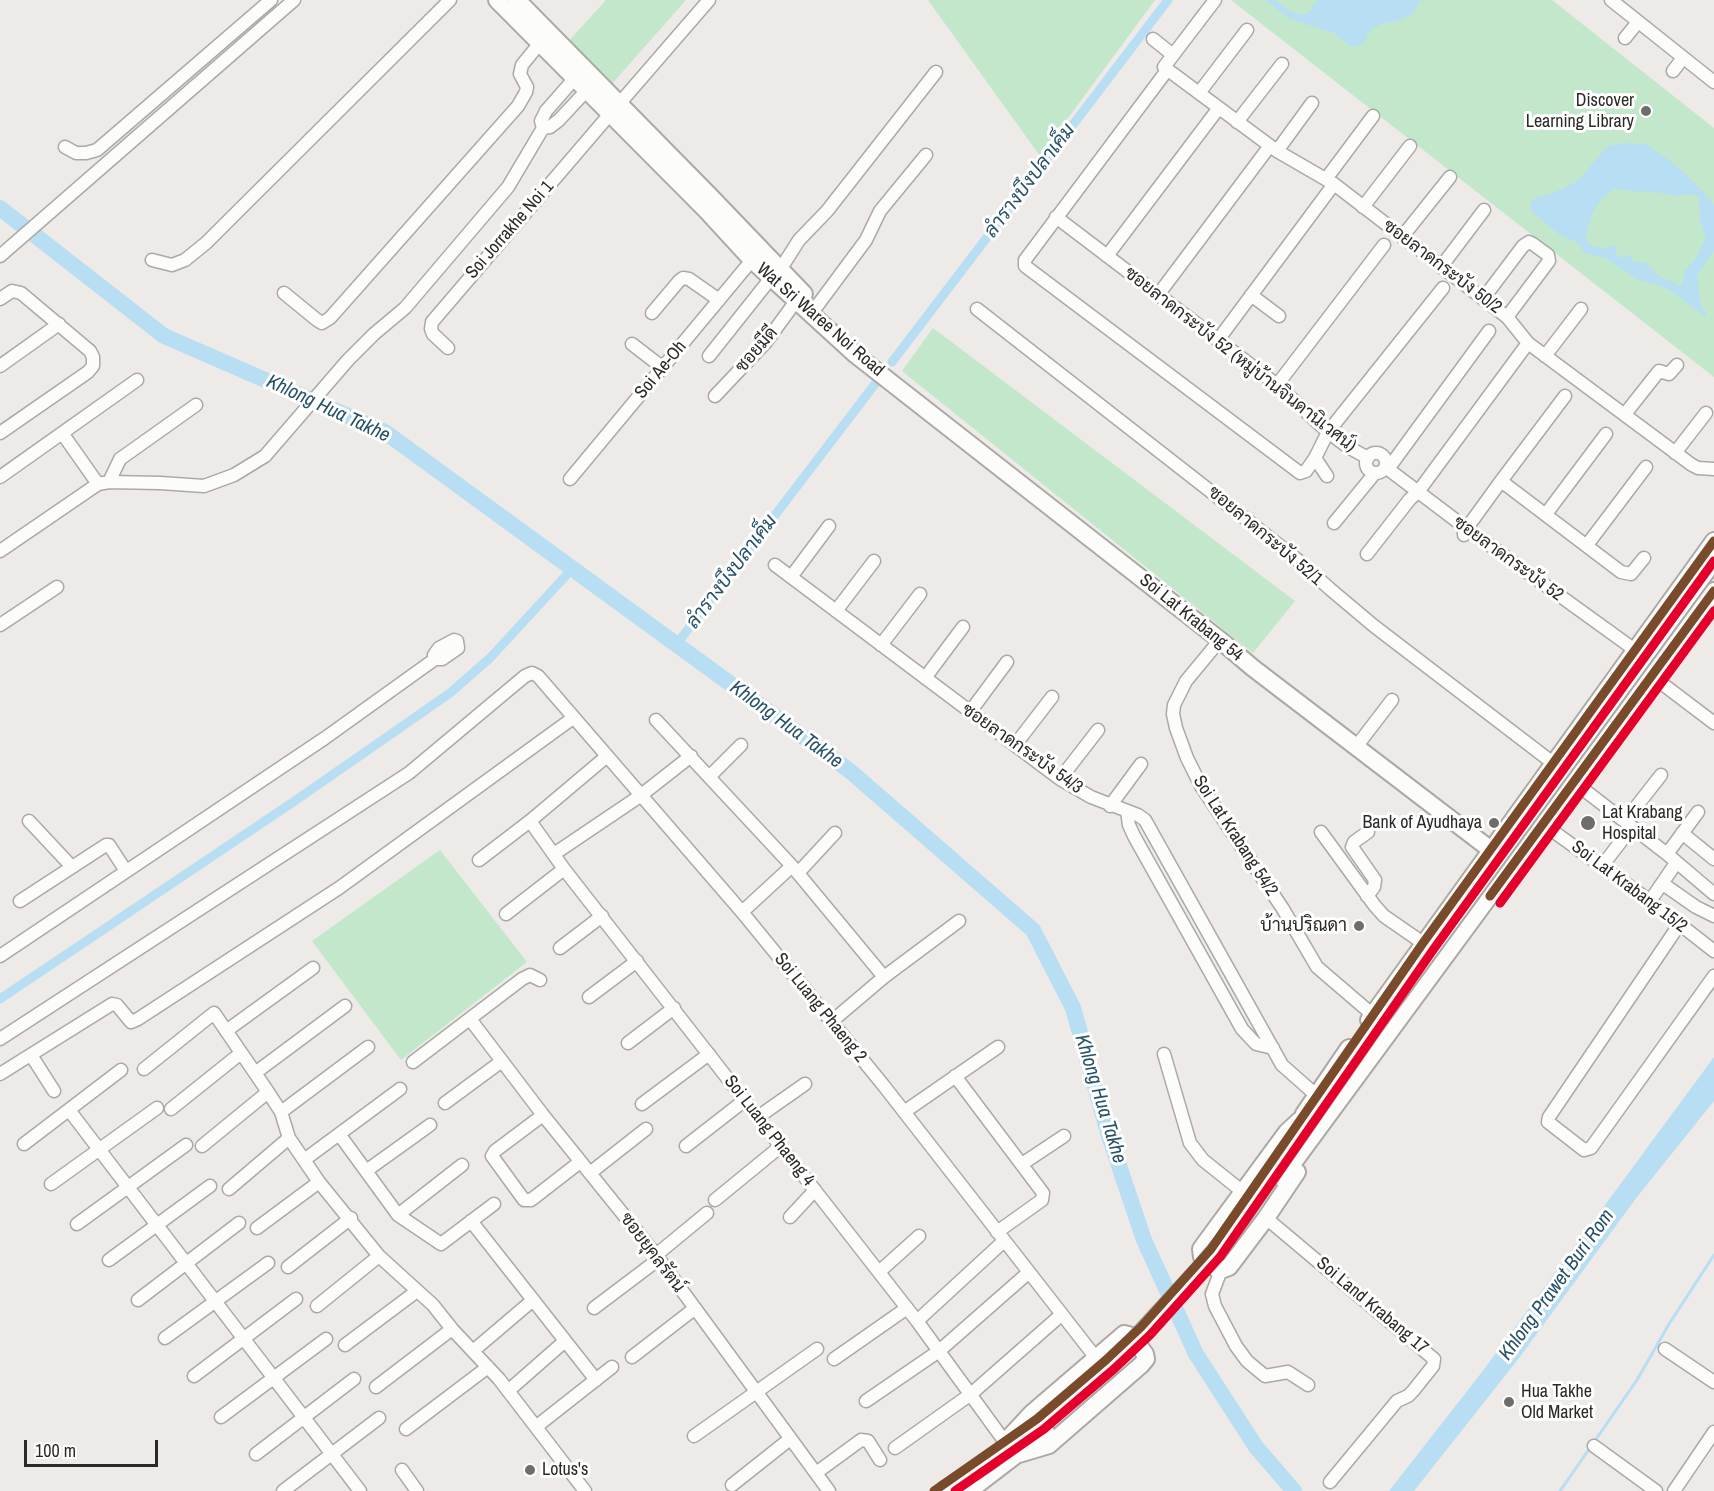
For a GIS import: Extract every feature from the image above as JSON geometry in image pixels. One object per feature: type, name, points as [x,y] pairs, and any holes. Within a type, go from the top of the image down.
[{"type":"main road","name":"Wat Sri Waree Noi Road","points":[[497,0],[587,90],[614,109],[728,213],[796,302],[856,355],[894,383]]},
{"type":"main road","name":"Wat Sri Waree Noi Road","points":[[517,0],[752,260],[775,274],[817,306],[894,383]]},
{"type":"main road","name":"Soi Lat Krabang 54","points":[[894,383],[1221,640],[1253,668],[1512,866]]},
{"type":"main road","points":[[934,1491],[1006,1442],[1041,1425],[1152,1338],[1223,1259],[1275,1174],[1300,1120],[1319,1092],[1490,850],[1714,541]]},
{"type":"main road","points":[[943,1491],[1034,1428],[1097,1376],[1132,1343],[1229,1235],[1376,1025],[1714,561]]},
{"type":"main road","points":[[957,1491],[1042,1428],[1132,1350],[1163,1320],[1224,1250],[1714,579]]},
{"type":"main road","points":[[1275,1174],[1315,1133],[1714,591]]},
{"type":"main road","points":[[1300,1120],[1287,1132],[1202,1249],[1202,1257],[1217,1269],[1221,1270],[1229,1266],[1307,1159],[1315,1133]]},
{"type":"main road","points":[[1006,1442],[1032,1413],[1124,1334],[1132,1336],[1142,1348],[1146,1359],[1049,1445],[1020,1454]]},
{"type":"main road","points":[[969,1491],[1020,1454],[1041,1425]]},
{"type":"street","points":[[65,147],[76,153],[86,153],[97,150],[109,142],[271,0]]},
{"type":"street","points":[[0,256],[294,0]]},
{"type":"street","points":[[152,260],[172,265],[185,260],[206,243],[450,0]]},
{"type":"street","name":"Soi Jorrakhe Noi 1","points":[[448,348],[433,334],[432,322],[709,0]]},
{"type":"street","points":[[1215,0],[1024,260],[1025,266],[1300,473],[1306,471],[1316,458],[1328,432],[1443,288]]},
{"type":"street","points":[[1611,0],[1714,82]]},
{"type":"street","points":[[1625,38],[1638,22]]},
{"type":"street","points":[[1199,93],[1247,30]]},
{"type":"street","points":[[1153,39],[1173,55]]},
{"type":"street","points":[[284,293],[322,323],[330,318],[518,106],[526,92],[520,74],[522,65],[540,43]]},
{"type":"street","points":[[1673,71],[1683,58]]},
{"type":"street","points":[[1237,122],[1282,64]]},
{"type":"street","name":"ซอยลาดกระบัง 50/2","points":[[1164,70],[1199,93],[1272,151],[1330,182],[1506,317],[1528,343],[1694,467],[1714,469]]},
{"type":"street","points":[[710,356],[799,240],[827,212],[936,72]]},
{"type":"street","points":[[62,433],[103,483],[204,486],[234,475],[266,456],[348,360],[405,308],[508,187],[543,128],[541,121],[546,111],[575,78]]},
{"type":"street","points":[[543,128],[550,127],[559,120],[587,90]]},
{"type":"street","points":[[1158,295],[1312,103]]},
{"type":"street","points":[[1107,256],[1215,113]]},
{"type":"street","points":[[1218,340],[1373,117]]},
{"type":"street","points":[[1363,207],[1410,146]]},
{"type":"street","points":[[817,306],[866,240],[879,212],[926,155]]},
{"type":"street","points":[[1402,237],[1450,177]]},
{"type":"street","points":[[1441,267],[1484,210]]},
{"type":"street","name":"ซอยลาดกระบัง 52 (หมู่บ้านจินดานิเวศน์)","points":[[1056,217],[1277,385],[1328,432],[1368,458]]},
{"type":"street","points":[[1483,299],[1522,246],[1529,242],[1548,255],[1549,261],[1506,317]]},
{"type":"street","points":[[1277,385],[1384,245]]},
{"type":"street","name":"Soi Ae-Oh","points":[[570,479],[752,260]]},
{"type":"street","points":[[652,313],[683,278],[719,300]]},
{"type":"street","points":[[0,299],[16,291],[59,324],[90,351],[93,357],[93,366],[88,372],[0,433]]},
{"type":"street","points":[[1251,295],[1279,316]]},
{"type":"street","name":"ซอยมีดี","points":[[715,396],[766,342],[796,302]]},
{"type":"street","name":"ซอยลาดกระบัง 52/1","points":[[977,309],[1228,504],[1374,626],[1553,763]]},
{"type":"street","points":[[1545,356],[1581,309]]},
{"type":"street","points":[[0,366],[59,324]]},
{"type":"street","points":[[1334,523],[1382,470],[1489,331]]},
{"type":"street","points":[[1367,554],[1528,343]]},
{"type":"street","points":[[633,344],[663,368]]},
{"type":"street","points":[[1625,414],[1659,371],[1669,374],[1677,365]]},
{"type":"street","points":[[0,477],[137,380]]},
{"type":"street","points":[[1465,532],[1565,396]]},
{"type":"street","points":[[0,551],[103,483],[120,459],[196,405]]},
{"type":"street","points":[[1675,453],[1706,414]]},
{"type":"street","points":[[1546,514],[1606,434]]},
{"type":"street","points":[[1316,458],[1327,476]]},
{"type":"street","name":"ซอยลาดกระบัง 52","points":[[1368,458],[1367,466],[1371,472],[1382,470],[1580,621],[1633,653]]},
{"type":"street","points":[[1587,545],[1646,467]]},
{"type":"street","points":[[1501,481],[1626,574],[1634,571],[1644,558]]},
{"type":"street","points":[[791,577],[829,526]]},
{"type":"street","points":[[836,611],[874,561]]},
{"type":"street","name":"ซอยลาดกระบัง 54/3","points":[[775,565],[1060,779],[1110,806],[1138,815],[1148,824],[1286,1070],[1319,1092]]},
{"type":"street","points":[[0,625],[57,587]]},
{"type":"street","points":[[881,645],[920,594]]},
{"type":"street","points":[[925,678],[963,627]]},
{"type":"street","name":"Soi Lat Krabang 54/2","points":[[1221,640],[1186,681],[1174,705],[1176,728],[1186,758],[1201,786],[1283,909],[1317,967],[1373,1015]]},
{"type":"street","points":[[0,956],[325,738],[435,659]]},
{"type":"street","points":[[970,712],[1007,662]]},
{"type":"street","name":"Soi Luang Phaeng 2","points":[[0,1039],[409,773],[529,673],[532,673],[538,676],[742,912],[904,1112],[1096,1358]]},
{"type":"street","points":[[1652,676],[1714,723]]},
{"type":"street","points":[[1015,745],[1052,697]]},
{"type":"street","points":[[1356,747],[1392,700]]},
{"type":"street","points":[[0,1074],[112,1004],[117,1005],[131,1022],[138,1019],[339,888],[573,718]]},
{"type":"street","points":[[656,720],[795,870],[884,977]]},
{"type":"street","points":[[1060,779],[1098,730]]},
{"type":"street","points":[[710,777],[741,745]]},
{"type":"street","points":[[554,854],[640,796],[691,756]]},
{"type":"street","points":[[479,860],[530,822],[606,757]]},
{"type":"street","points":[[1110,806],[1142,764]]},
{"type":"street","points":[[1602,866],[1661,775]]},
{"type":"street","points":[[1574,782],[1667,854],[1714,894]]},
{"type":"street","points":[[1127,811],[1129,825],[1134,836],[1242,1029],[1256,1044],[1276,1053]]},
{"type":"street","points":[[1667,854],[1698,812]]},
{"type":"street","points":[[29,821],[72,867]]},
{"type":"street","name":"Soi Luang Phaeng 4","points":[[530,822],[564,869],[917,1321],[1006,1442]]},
{"type":"street","name":"Soi Lat Krabang 15/2","points":[[1543,824],[1650,901],[1679,926],[1714,951]]},
{"type":"street","points":[[1322,832],[1367,896],[1384,916],[1423,944]]},
{"type":"street","points":[[1367,896],[1374,887],[1375,880],[1352,847],[1354,842],[1368,832]]},
{"type":"street","points":[[742,912],[795,870],[835,833]]},
{"type":"street","points":[[1682,833],[1714,859]]},
{"type":"street","points":[[20,901],[108,844],[126,871]]},
{"type":"street","points":[[1650,901],[1676,863]]},
{"type":"street","points":[[507,914],[564,869]]},
{"type":"street","points":[[1663,884],[1714,916]]},
{"type":"street","points":[[560,948],[602,916]]},
{"type":"street","points":[[831,1022],[884,977],[959,921]]},
{"type":"street","points":[[1679,926],[1549,1117],[1548,1122],[1584,1150],[1591,1148],[1714,976]]},
{"type":"street","points":[[589,997],[637,961]]},
{"type":"street","points":[[226,1031],[313,968]]},
{"type":"street","points":[[413,1062],[527,976],[534,976],[540,980]]},
{"type":"street","points":[[255,1073],[345,1006]]},
{"type":"street","points":[[628,1043],[674,1008]]},
{"type":"street","points":[[144,1069],[214,1013],[268,1092],[280,1112],[289,1138],[319,1182],[351,1218],[379,1256],[433,1305],[488,1367],[537,1426],[585,1491]]},
{"type":"street","name":"ซอยยุคลรัตน์","points":[[470,1019],[543,1115],[657,1257],[828,1491]]},
{"type":"street","points":[[280,1112],[368,1047]]},
{"type":"street","points":[[904,1112],[998,1047]]},
{"type":"street","points":[[171,1109],[241,1053]]},
{"type":"street","points":[[642,1104],[709,1054]]},
{"type":"street","points":[[1164,1054],[1190,1143],[1203,1160],[1243,1192]]},
{"type":"street","points":[[31,1055],[54,1091]]},
{"type":"street","points":[[445,1104],[502,1061]]},
{"type":"street","points":[[24,1144],[121,1070]]},
{"type":"street","points":[[917,1321],[1000,1236],[1043,1197],[1041,1189],[955,1076]]},
{"type":"street","points":[[758,1117],[805,1084]]},
{"type":"street","points":[[304,1160],[400,1089]]},
{"type":"street","points":[[202,1146],[268,1092]]},
{"type":"street","points":[[686,1146],[745,1100]]},
{"type":"street","points":[[51,1184],[157,1108]]},
{"type":"street","points":[[69,1110],[360,1491]]},
{"type":"street","points":[[543,1115],[492,1155],[524,1200],[531,1200],[580,1162]]},
{"type":"street","points":[[366,1171],[430,1125]]},
{"type":"street","points":[[590,1173],[646,1129]]},
{"type":"street","points":[[339,1134],[398,1215],[441,1244],[494,1204]]},
{"type":"street","points":[[1022,1164],[1064,1136]]},
{"type":"street","points":[[229,1189],[289,1138]]},
{"type":"street","points":[[77,1224],[186,1145]]},
{"type":"street","points":[[715,1200],[781,1146]]},
{"type":"street","points":[[398,1215],[462,1165]]},
{"type":"street","points":[[257,1228],[319,1182]]},
{"type":"street","points":[[109,1260],[210,1186]]},
{"type":"street","points":[[790,1217],[815,1190]]},
{"type":"street","points":[[594,1308],[707,1213]]},
{"type":"street","points":[[288,1267],[351,1218]]},
{"type":"street","name":"Soi Land Krabang 17","points":[[1266,1218],[1434,1359],[1433,1366],[1413,1391],[1397,1401],[1330,1482]]},
{"type":"street","points":[[471,1221],[596,1380]]},
{"type":"street","points":[[138,1300],[239,1223]]},
{"type":"street","points":[[879,1272],[920,1236]]},
{"type":"street","points":[[317,1306],[379,1256]]},
{"type":"street","points":[[165,1338],[268,1263]]},
{"type":"street","points":[[1221,1270],[1212,1294],[1226,1326],[1247,1361],[1264,1376],[1288,1372],[1308,1385]]},
{"type":"street","points":[[866,1401],[939,1351],[1028,1273]]},
{"type":"street","points":[[345,1345],[417,1291]]},
{"type":"street","points":[[194,1376],[296,1299]]},
{"type":"street","points":[[472,1351],[533,1300]]},
{"type":"street","points":[[834,1359],[907,1308]]},
{"type":"street","points":[[632,1357],[694,1309]]},
{"type":"street","points":[[895,1448],[971,1394],[1061,1314]]},
{"type":"street","points":[[376,1387],[452,1329]]},
{"type":"street","points":[[221,1417],[326,1339]]},
{"type":"street","points":[[508,1391],[566,1341]]},
{"type":"street","points":[[694,1436],[817,1348]]},
{"type":"street","points":[[1665,1349],[1714,1382]]},
{"type":"street","points":[[406,1429],[488,1367]]},
{"type":"street","points":[[537,1426],[612,1367]]},
{"type":"street","points":[[256,1454],[354,1379]]},
{"type":"street","points":[[283,1491],[379,1418]]},
{"type":"street","points":[[1674,1491],[1714,1432]]},
{"type":"street","points":[[732,1485],[790,1439]]},
{"type":"street","points":[[816,1473],[861,1440],[868,1441],[880,1460]]},
{"type":"street","points":[[1594,1446],[1656,1491]]},
{"type":"street","points":[[402,1470],[417,1491]]},
{"type":"green space","points":[[606,0],[686,0],[610,86],[567,43]]},
{"type":"green space","points":[[928,0],[1155,0],[1040,156]]},
{"type":"green space","points":[[1231,0],[1552,0],[1714,128],[1714,377]]},
{"type":"green space","points":[[933,328],[1295,601],[1253,653],[902,371]]},
{"type":"green space","points":[[440,850],[527,962],[401,1060],[312,941]]},
{"type":"water","points":[[1265,0],[1275,0],[1290,11],[1302,15],[1309,12],[1317,0],[1421,0],[1412,14],[1403,19],[1380,25],[1369,31],[1365,41],[1359,46],[1350,46],[1334,33],[1290,19]]},
{"type":"water","points":[[1623,143],[1646,144],[1678,167],[1714,205],[1714,251],[1697,275],[1701,305],[1707,315],[1705,317],[1673,292],[1637,279],[1605,258],[1602,253],[1604,248],[1615,245],[1617,255],[1622,258],[1630,255],[1634,262],[1647,263],[1659,277],[1679,286],[1682,285],[1685,271],[1694,261],[1706,237],[1700,222],[1699,199],[1696,196],[1613,190],[1600,200],[1593,212],[1585,238],[1579,243],[1560,235],[1532,212],[1530,205],[1533,199],[1574,183],[1607,146]]},
{"type":"water","name":"Khlong Prawet Buri Rom","points":[[1714,1057],[1714,1101],[1637,1197],[1519,1358],[1414,1491],[1389,1491],[1482,1372]]},
{"type":"waterway","name":"ลำรางบึงปลาเค็ม","points":[[892,362],[1168,0]]},
{"type":"waterway","name":"Khlong Hua Takhe","points":[[0,208],[164,336],[385,432],[850,771],[1033,930],[1073,1008],[1109,1136],[1144,1240],[1196,1354],[1256,1447],[1294,1491]]},
{"type":"waterway","points":[[1583,242],[1587,249],[1602,253]]},
{"type":"waterway","name":"ลำรางบึงปลาเค็ม","points":[[676,645],[875,384]]},
{"type":"waterway","points":[[0,999],[302,796],[450,693],[490,658],[572,569]]},
{"type":"waterway","points":[[1560,1491],[1637,1380],[1669,1324],[1714,1255]]},
{"type":"transit line","points":[[934,1491],[1037,1419],[1106,1360],[1141,1327],[1211,1249],[1423,943],[1714,541]]},
{"type":"transit line","points":[[955,1491],[1044,1429],[1114,1369],[1150,1335],[1220,1257],[1433,950],[1714,561]]},
{"type":"transit line","points":[[1490,896],[1714,591]]},
{"type":"transit line","points":[[1500,903],[1714,611]]},
{"type":"place","name":"Discover Learning Library","points":[[1646,111]]},
{"type":"place","name":"Bank of Ayudhaya","points":[[1494,823]]},
{"type":"place","name":"Lat Krabang Hospital","points":[[1588,823]]},
{"type":"place","name":"บ้านปริณดา","points":[[1359,926]]},
{"type":"place","name":"Hua Takhe Old Market","points":[[1509,1402]]},
{"type":"place","name":"Lotus's","points":[[530,1470]]}]
